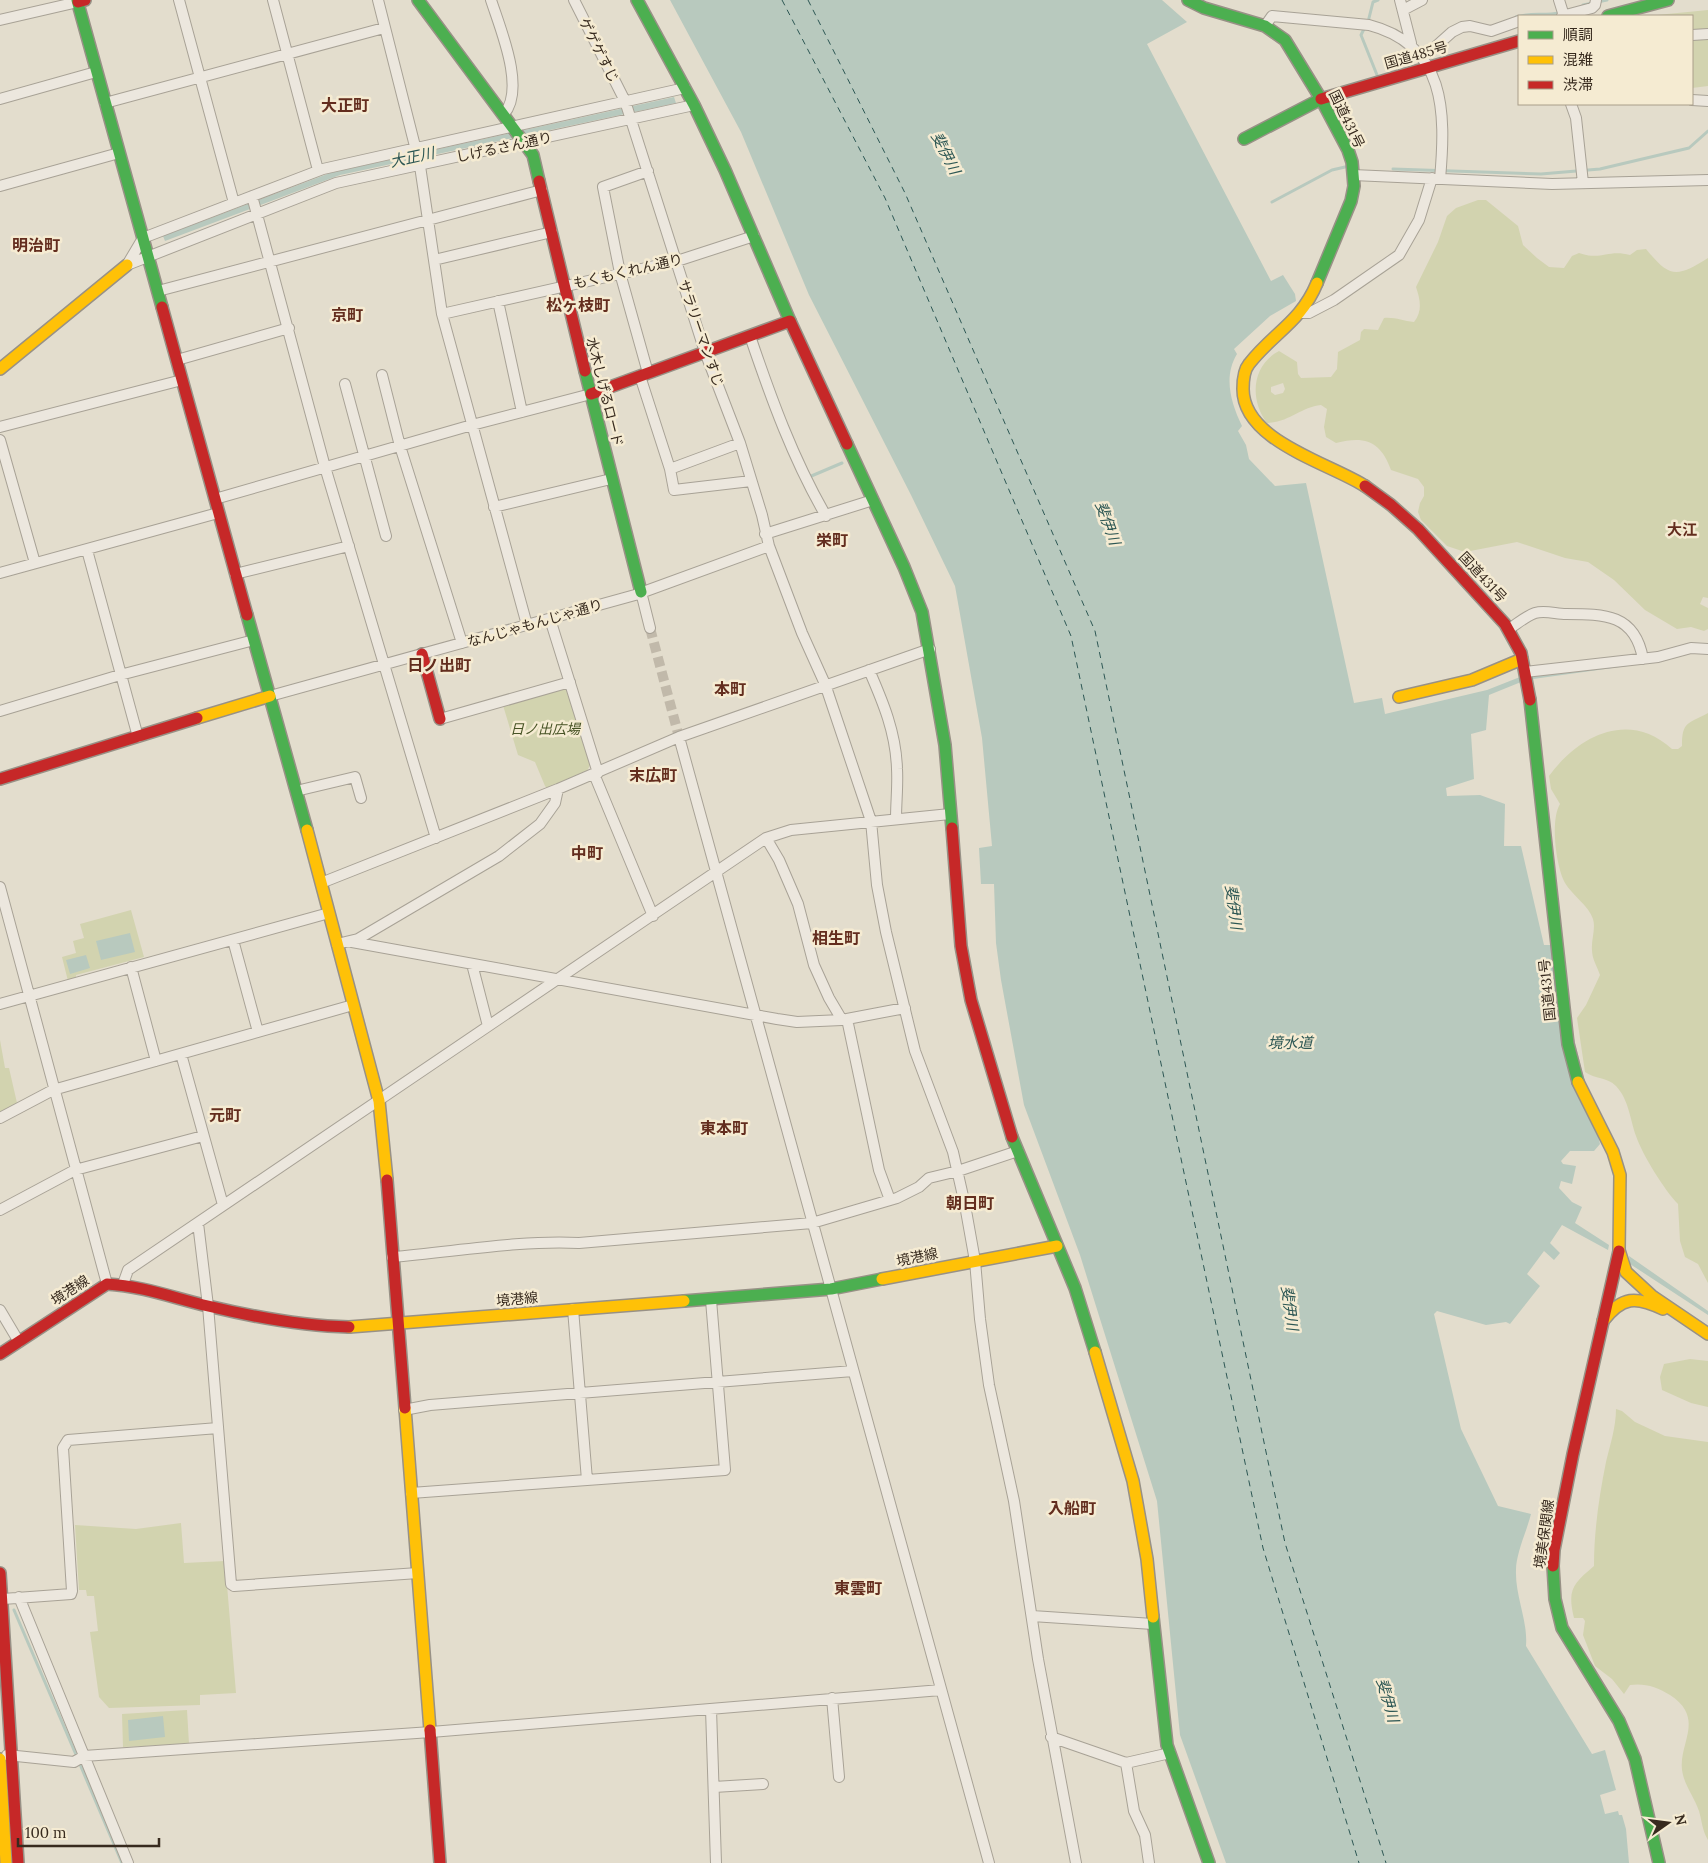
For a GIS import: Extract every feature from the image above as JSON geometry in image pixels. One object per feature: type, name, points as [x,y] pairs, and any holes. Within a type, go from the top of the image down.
[{"type":"main road","points":[[418,0],[512,125]]},
{"type":"main road","points":[[637,0],[694,105],[922,612],[930,649],[945,744],[953,871],[964,965],[980,1036],[1018,1151],[1087,1325],[1133,1481],[1144,1539],[1163,1720],[1170,1753],[1209,1863]]},
{"type":"main road","name":"国道431号","points":[[1188,0],[1204,8],[1265,26],[1285,40],[1321,99],[1348,150],[1353,175],[1351,201],[1322,273],[1311,298],[1301,314],[1248,365],[1243,375],[1244,401],[1250,416],[1260,427],[1280,440],[1361,483],[1388,500],[1409,518],[1509,629],[1522,659],[1525,672],[1568,1044],[1579,1087],[1609,1145],[1620,1174],[1622,1208],[1619,1251],[1626,1272],[1634,1280],[1707,1334]]},
{"type":"main road","points":[[1612,15],[1668,0]]},
{"type":"main road","points":[[80,1],[96,72],[270,696],[379,1100],[383,1124],[440,1863]]},
{"type":"main road","name":"国道485号","points":[[1244,140],[1321,99],[1424,59],[1518,41]]},
{"type":"main road","name":"水木しげるロード","points":[[512,125],[533,155],[590,394],[641,592]]},
{"type":"main road","points":[[0,369],[127,265]]},
{"type":"main road","points":[[590,394],[790,322]]},
{"type":"main road","points":[[422,654],[440,718]]},
{"type":"main road","points":[[1399,697],[1472,680],[1522,659]]},
{"type":"main road","points":[[0,779],[270,696]]},
{"type":"main road","name":"境港線","points":[[0,1354],[107,1284],[123,1284],[208,1306],[336,1328],[711,1300],[831,1289],[1057,1246]]},
{"type":"main road","name":"境美保関線","points":[[1619,1251],[1601,1325],[1554,1550],[1555,1599],[1562,1628],[1572,1647],[1608,1702],[1628,1739],[1642,1784],[1659,1863]]},
{"type":"main road","points":[[1609,1291],[1624,1282],[1634,1280]]},
{"type":"main road","points":[[1601,1325],[1607,1316],[1620,1304],[1640,1299],[1654,1304],[1707,1334]]},
{"type":"main road","points":[[0,1573],[3,1599],[6,1755],[18,1863]]},
{"type":"main road","points":[[0,1759],[6,1863]]},
{"type":"street","points":[[179,0],[234,203]]},
{"type":"street","points":[[273,0],[318,170]]},
{"type":"street","points":[[378,0],[420,166],[442,314],[527,625]]},
{"type":"street","points":[[491,0],[510,69],[513,96],[510,107],[504,114]]},
{"type":"street","name":"ゲゲゲすじ","points":[[574,0],[625,101],[632,119]]},
{"type":"street","points":[[1411,43],[1402,5],[1422,0]]},
{"type":"street","points":[[1559,0],[1563,15]]},
{"type":"street","points":[[1567,15],[1592,8],[1596,0]]},
{"type":"street","points":[[0,20],[80,1]]},
{"type":"street","points":[[1265,26],[1272,16],[1369,25],[1383,28],[1411,43],[1424,59],[1438,90],[1443,129],[1439,174],[1419,220],[1399,255],[1334,300],[1309,313],[1301,314]]},
{"type":"street","points":[[1424,59],[1452,32],[1462,27],[1470,26],[1490,31],[1518,21]]},
{"type":"street","points":[[105,102],[384,28]]},
{"type":"street","points":[[1693,35],[1708,34]]},
{"type":"street","points":[[0,100],[96,72]]},
{"type":"street","points":[[127,265],[143,238],[318,170],[512,125],[685,88]]},
{"type":"street","points":[[1693,100],[1708,101]]},
{"type":"street","name":"しげるさん通り","points":[[127,265],[336,183],[694,105]]},
{"type":"street","points":[[1571,105],[1576,118],[1582,175]]},
{"type":"street","name":"サラリーマンすじ","points":[[632,119],[705,352],[740,443],[769,546],[802,633],[825,684],[870,821],[877,885],[886,932],[915,1051],[945,1128],[958,1172],[975,1261],[980,1319],[989,1385],[1014,1501],[1052,1737],[1076,1863]]},
{"type":"street","points":[[0,186],[119,153]]},
{"type":"street","points":[[648,171],[603,187],[620,273],[674,490],[751,481]]},
{"type":"street","points":[[1353,175],[1439,174],[1552,184],[1582,175],[1708,180]]},
{"type":"street","points":[[158,291],[542,190]]},
{"type":"street","points":[[252,196],[258,212],[325,467],[436,838]]},
{"type":"street","points":[[434,260],[552,232]]},
{"type":"street","name":"もくもくれん通り","points":[[442,314],[677,261],[754,236]]},
{"type":"street","points":[[498,301],[522,412]]},
{"type":"street","points":[[177,360],[289,328]]},
{"type":"street","points":[[750,336],[790,445],[805,480],[826,516]]},
{"type":"street","points":[[382,375],[400,446],[462,643]]},
{"type":"street","points":[[0,426],[182,380]]},
{"type":"street","points":[[346,384],[363,456],[386,536]]},
{"type":"street","points":[[215,500],[472,425],[590,394]]},
{"type":"street","points":[[0,440],[35,563]]},
{"type":"street","points":[[670,469],[740,443]]},
{"type":"street","points":[[494,507],[612,479]]},
{"type":"street","points":[[765,534],[873,500]]},
{"type":"street","points":[[0,573],[218,513]]},
{"type":"street","points":[[236,574],[349,546]]},
{"type":"street","name":"なんじゃもんじゃ通り","points":[[270,696],[641,592],[769,546]]},
{"type":"street","points":[[87,550],[138,737]]},
{"type":"street","points":[[641,592],[650,628]]},
{"type":"street","points":[[1509,629],[1532,614],[1544,611],[1607,617],[1630,628],[1640,643],[1643,659]]},
{"type":"street","points":[[550,619],[596,773],[654,916]]},
{"type":"street","points":[[0,712],[120,675],[254,640]]},
{"type":"street","points":[[1525,672],[1643,659],[1691,648],[1708,649]]},
{"type":"street","points":[[321,883],[558,789],[679,737],[733,720],[825,684],[930,649]]},
{"type":"street","points":[[869,670],[887,711],[894,740],[898,770],[896,819]]},
{"type":"street","points":[[440,718],[570,682]]},
{"type":"street","points":[[679,737],[989,1863]]},
{"type":"street","points":[[296,791],[355,777],[360,798]]},
{"type":"street","points":[[352,942],[499,856],[540,824],[555,803],[558,789]]},
{"type":"street","points":[[123,1284],[128,1270],[654,916],[766,838],[791,830],[950,814]]},
{"type":"street","points":[[766,838],[779,860],[798,904],[814,965],[829,998],[844,1019],[879,1170],[890,1200]]},
{"type":"street","points":[[0,887],[53,1090],[107,1284]]},
{"type":"street","points":[[0,1004],[329,913]]},
{"type":"street","points":[[233,940],[258,1032]]},
{"type":"street","points":[[337,944],[352,942],[557,981],[797,1022],[844,1019],[905,1008]]},
{"type":"street","points":[[472,964],[488,1026]]},
{"type":"street","points":[[131,967],[156,1061]]},
{"type":"street","points":[[0,1118],[53,1090],[353,1006]]},
{"type":"street","points":[[181,1054],[223,1205]]},
{"type":"street","points":[[0,1210],[75,1170],[203,1136]]},
{"type":"street","points":[[392,1257],[812,1223],[890,1200],[919,1187],[929,1178],[958,1172],[1018,1151]]},
{"type":"street","points":[[198,1223],[208,1306],[232,1584],[234,1586],[418,1573]]},
{"type":"street","points":[[411,1493],[725,1470],[711,1300]]},
{"type":"street","points":[[573,1309],[587,1480]]},
{"type":"street","points":[[0,1310],[19,1342]]},
{"type":"street","points":[[404,1410],[430,1405],[581,1395],[853,1371]]},
{"type":"street","points":[[3,1599],[71,1594],[63,1448],[68,1440],[218,1428]]},
{"type":"street","points":[[19,1597],[128,1863]]},
{"type":"street","points":[[1032,1616],[1153,1624]]},
{"type":"street","points":[[6,1755],[74,1762],[84,1756],[430,1732],[942,1690]]},
{"type":"street","points":[[832,1698],[839,1777]]},
{"type":"street","points":[[711,1709],[716,1863]]},
{"type":"street","points":[[1052,1737],[1126,1763],[1170,1753]]},
{"type":"street","points":[[1126,1763],[1134,1812],[1145,1835],[1149,1863]]},
{"type":"street","points":[[714,1788],[763,1784]]},
{"type":"green space","points":[[1708,10],[1708,86],[1693,88],[1693,15],[1657,15]]},
{"type":"green space","points":[[1478,200],[1486,200],[1518,226],[1523,245],[1549,267],[1564,268],[1572,256],[1579,253],[1593,256],[1616,253],[1630,255],[1637,250],[1646,249],[1661,265],[1674,272],[1681,272],[1708,258],[1708,598],[1703,597],[1700,604],[1708,608],[1708,629],[1704,631],[1691,627],[1677,629],[1645,610],[1614,580],[1588,562],[1565,558],[1517,542],[1465,552],[1447,546],[1421,520],[1418,512],[1424,496],[1424,487],[1418,479],[1391,470],[1382,453],[1371,443],[1356,440],[1336,443],[1326,437],[1324,427],[1327,409],[1321,405],[1314,406],[1282,420],[1267,423],[1261,414],[1257,404],[1256,383],[1263,365],[1279,351],[1297,362],[1298,374],[1301,378],[1331,377],[1337,369],[1338,352],[1360,340],[1361,332],[1364,329],[1378,330],[1384,318],[1414,322],[1420,309],[1416,287],[1438,242],[1447,216],[1456,208]],"holes":[[[1283,383],[1285,389],[1283,393],[1275,395],[1271,392],[1271,387]]]},
{"type":"green space","name":"日ノ出広場","points":[[566,688],[591,763],[586,773],[549,790],[545,786],[535,762],[518,755],[502,702]]},
{"type":"green space","points":[[1708,713],[1708,1283],[1698,1264],[1685,1257],[1680,1241],[1678,1204],[1648,1162],[1636,1136],[1624,1097],[1612,1083],[1585,1072],[1577,1018],[1586,1005],[1600,975],[1592,953],[1594,923],[1591,914],[1568,887],[1562,876],[1555,844],[1555,821],[1560,804],[1551,789],[1549,776],[1561,761],[1575,749],[1590,739],[1606,732],[1622,730],[1639,731],[1656,737],[1672,749],[1678,749],[1682,746],[1685,727]]},
{"type":"green space","points":[[131,910],[144,957],[76,975],[76,978],[68,981],[62,957],[76,953],[73,941],[84,938],[80,924]]},
{"type":"green space","points":[[0,1040],[5,1068],[9,1068],[17,1103],[0,1112]]},
{"type":"green space","points":[[1690,1359],[1708,1361],[1708,1407],[1691,1403],[1662,1390],[1660,1377],[1664,1364]]},
{"type":"green space","points":[[1616,1409],[1622,1411],[1635,1422],[1665,1436],[1708,1442],[1708,1840],[1697,1806],[1683,1775],[1683,1754],[1689,1724],[1687,1714],[1681,1704],[1670,1695],[1651,1686],[1630,1685],[1624,1694],[1612,1679],[1595,1666],[1583,1635],[1585,1621],[1583,1618],[1574,1618],[1571,1600],[1574,1588],[1581,1578],[1594,1566],[1599,1501],[1614,1429]]},
{"type":"green space","points":[[181,1523],[184,1563],[225,1561],[236,1693],[200,1695],[200,1705],[109,1708],[99,1697],[90,1632],[98,1631],[94,1596],[87,1596],[86,1590],[79,1590],[75,1525],[136,1529]]},
{"type":"green space","points":[[187,1710],[189,1744],[123,1747],[122,1714]]},
{"type":"water","name":"境水道","points":[[670,0],[1162,0],[1187,22],[1147,44],[1271,281],[1283,275],[1295,294],[1296,301],[1270,316],[1234,349],[1237,354],[1230,372],[1230,390],[1242,426],[1238,431],[1246,445],[1249,459],[1275,486],[1306,483],[1354,703],[1382,698],[1385,714],[1487,690],[1520,677],[1521,682],[1489,695],[1486,730],[1471,734],[1474,779],[1446,788],[1447,796],[1480,795],[1505,804],[1504,846],[1521,846],[1544,945],[1551,945],[1600,1144],[1594,1151],[1570,1151],[1561,1161],[1563,1164],[1576,1166],[1572,1184],[1561,1181],[1559,1188],[1572,1202],[1582,1207],[1575,1223],[1609,1245],[1608,1250],[1562,1225],[1550,1243],[1560,1253],[1554,1260],[1544,1251],[1527,1274],[1540,1286],[1510,1324],[1506,1322],[1486,1325],[1437,1311],[1434,1314],[1461,1429],[1498,1506],[1531,1514],[1516,1564],[1517,1589],[1525,1627],[1526,1646],[1592,1754],[1605,1750],[1616,1790],[1600,1795],[1605,1814],[1618,1811],[1619,1815],[1622,1815],[1626,1829],[1629,1863],[1226,1863],[1180,1735],[1157,1501],[1080,1255],[1024,1105],[1001,980],[996,943],[994,884],[981,884],[979,848],[992,846],[982,738],[955,586],[809,295],[741,132]]},
{"type":"water","name":"大正川","points":[[674,97],[676,103],[340,175],[165,241],[163,236],[330,173]]},
{"type":"water","points":[[1685,651],[1708,654],[1683,654],[1656,662],[1533,679],[1533,676],[1623,664]]},
{"type":"water","points":[[130,933],[135,952],[101,960],[96,941]]},
{"type":"water","points":[[86,955],[90,968],[70,974],[66,960]]},
{"type":"water","points":[[1629,1256],[1708,1311],[1708,1315],[1630,1264]]},
{"type":"water","points":[[163,1716],[165,1737],[129,1741],[128,1720]]},
{"type":"waterway","points":[[1368,22],[1373,2],[1378,0]]},
{"type":"waterway","points":[[1583,5],[1607,0]]},
{"type":"waterway","points":[[1527,15],[1559,13]]},
{"type":"waterway","points":[[1365,27],[1361,35],[1377,75]]},
{"type":"waterway","points":[[1393,169],[1541,174],[1600,169],[1689,148],[1708,131]]},
{"type":"waterway","points":[[1272,202],[1332,170],[1345,167]]},
{"type":"waterway","points":[[809,477],[842,463]]},
{"type":"waterway","points":[[14,1610],[77,1757]]},
{"type":"waterway","points":[[79,1762],[122,1863]]},
{"type":"ferry route","points":[[782,0],[885,198],[1071,636],[1263,1548],[1359,1863]]},
{"type":"ferry route","points":[[808,0],[905,193],[1095,631],[1285,1543],[1386,1863]]},
{"type":"tunnel","points":[[650,628],[679,737]]},
{"type":"traffic: fast","points":[[77,0],[162,307]]},
{"type":"traffic: fast","points":[[418,0],[533,155],[539,181]]},
{"type":"traffic: fast","points":[[637,0],[694,105],[725,170],[790,321]]},
{"type":"traffic: fast","points":[[1188,0],[1204,8],[1265,26],[1285,40],[1321,99],[1348,150],[1352,162],[1354,186],[1351,201],[1317,283]]},
{"type":"traffic: fast","points":[[1612,15],[1668,0]]},
{"type":"traffic: fast","points":[[1244,139],[1321,99]]},
{"type":"traffic: fast","points":[[585,371],[641,592]]},
{"type":"traffic: fast","points":[[847,444],[904,567],[922,612],[945,745],[952,828]]},
{"type":"traffic: fast","points":[[247,615],[307,830]]},
{"type":"traffic: fast","points":[[1530,700],[1568,1044],[1578,1082]]},
{"type":"traffic: fast","points":[[1012,1137],[1075,1288],[1095,1352]]},
{"type":"traffic: fast","points":[[684,1301],[831,1289],[882,1279]]},
{"type":"traffic: fast","points":[[1553,1566],[1555,1599],[1562,1628],[1619,1721],[1635,1759],[1659,1863]]},
{"type":"traffic: fast","points":[[1153,1617],[1167,1745],[1209,1863]]},
{"type":"traffic: slow","points":[[0,369],[127,265]]},
{"type":"traffic: slow","points":[[1317,283],[1295,318],[1247,366],[1243,389],[1247,407],[1257,423],[1272,436],[1290,448],[1365,486]]},
{"type":"traffic: slow","points":[[1399,697],[1472,680],[1522,659]]},
{"type":"traffic: slow","points":[[197,718],[270,696]]},
{"type":"traffic: slow","points":[[307,830],[379,1101],[387,1180]]},
{"type":"traffic: slow","points":[[1578,1082],[1613,1152],[1620,1175],[1619,1250],[1626,1272],[1652,1296],[1708,1334]]},
{"type":"traffic: slow","points":[[882,1279],[1057,1246]]},
{"type":"traffic: slow","points":[[1603,1321],[1617,1307],[1630,1301],[1637,1300],[1663,1309]]},
{"type":"traffic: slow","points":[[349,1327],[684,1301]]},
{"type":"traffic: slow","points":[[1095,1352],[1133,1481],[1147,1559],[1153,1617]]},
{"type":"traffic: slow","points":[[405,1408],[430,1730]]},
{"type":"traffic: slow","points":[[0,1759],[6,1863]]},
{"type":"traffic: jam","points":[[78,2],[85,0]]},
{"type":"traffic: jam","points":[[1321,99],[1518,41]]},
{"type":"traffic: jam","points":[[539,181],[585,371]]},
{"type":"traffic: jam","points":[[162,307],[247,615]]},
{"type":"traffic: jam","points":[[591,394],[790,321],[847,444]]},
{"type":"traffic: jam","points":[[1365,486],[1391,505],[1418,529],[1505,624],[1521,653],[1530,700]]},
{"type":"traffic: jam","points":[[422,654],[440,719]]},
{"type":"traffic: jam","points":[[0,779],[197,718]]},
{"type":"traffic: jam","points":[[952,828],[961,946],[971,1000],[1012,1137]]},
{"type":"traffic: jam","points":[[387,1180],[405,1408]]},
{"type":"traffic: jam","points":[[1553,1566],[1554,1550],[1573,1454],[1619,1251]]},
{"type":"traffic: jam","points":[[0,1354],[107,1284],[145,1290],[260,1317],[296,1323],[349,1327]]},
{"type":"traffic: jam","points":[[0,1573],[18,1863]]},
{"type":"traffic: jam","points":[[430,1730],[440,1863]]},
{"type":"district","name":"大正町","points":[[345,105]]},
{"type":"district","name":"明治町","points":[[36,245]]},
{"type":"district","name":"松ヶ枝町","points":[[578,305]]},
{"type":"district","name":"京町","points":[[347,315]]},
{"type":"district","name":"大江","points":[[1682,529]]},
{"type":"district","name":"栄町","points":[[832,540]]},
{"type":"district","name":"日ノ出町","points":[[439,665]]},
{"type":"district","name":"本町","points":[[730,689]]},
{"type":"district","name":"末広町","points":[[653,775]]},
{"type":"district","name":"中町","points":[[587,853]]},
{"type":"district","name":"相生町","points":[[836,938]]},
{"type":"district","name":"元町","points":[[225,1115]]},
{"type":"district","name":"東本町","points":[[724,1128]]},
{"type":"district","name":"朝日町","points":[[970,1203]]},
{"type":"district","name":"入船町","points":[[1072,1508]]},
{"type":"district","name":"東雲町","points":[[858,1588]]},
{"type":"water label","name":"斐伊川","points":[[946,153]]},
{"type":"water label","name":"斐伊川","points":[[1108,523]]},
{"type":"water label","name":"斐伊川","points":[[1234,907]]},
{"type":"water label","name":"斐伊川","points":[[1290,1308]]},
{"type":"water label","name":"斐伊川","points":[[1388,1700]]}]
